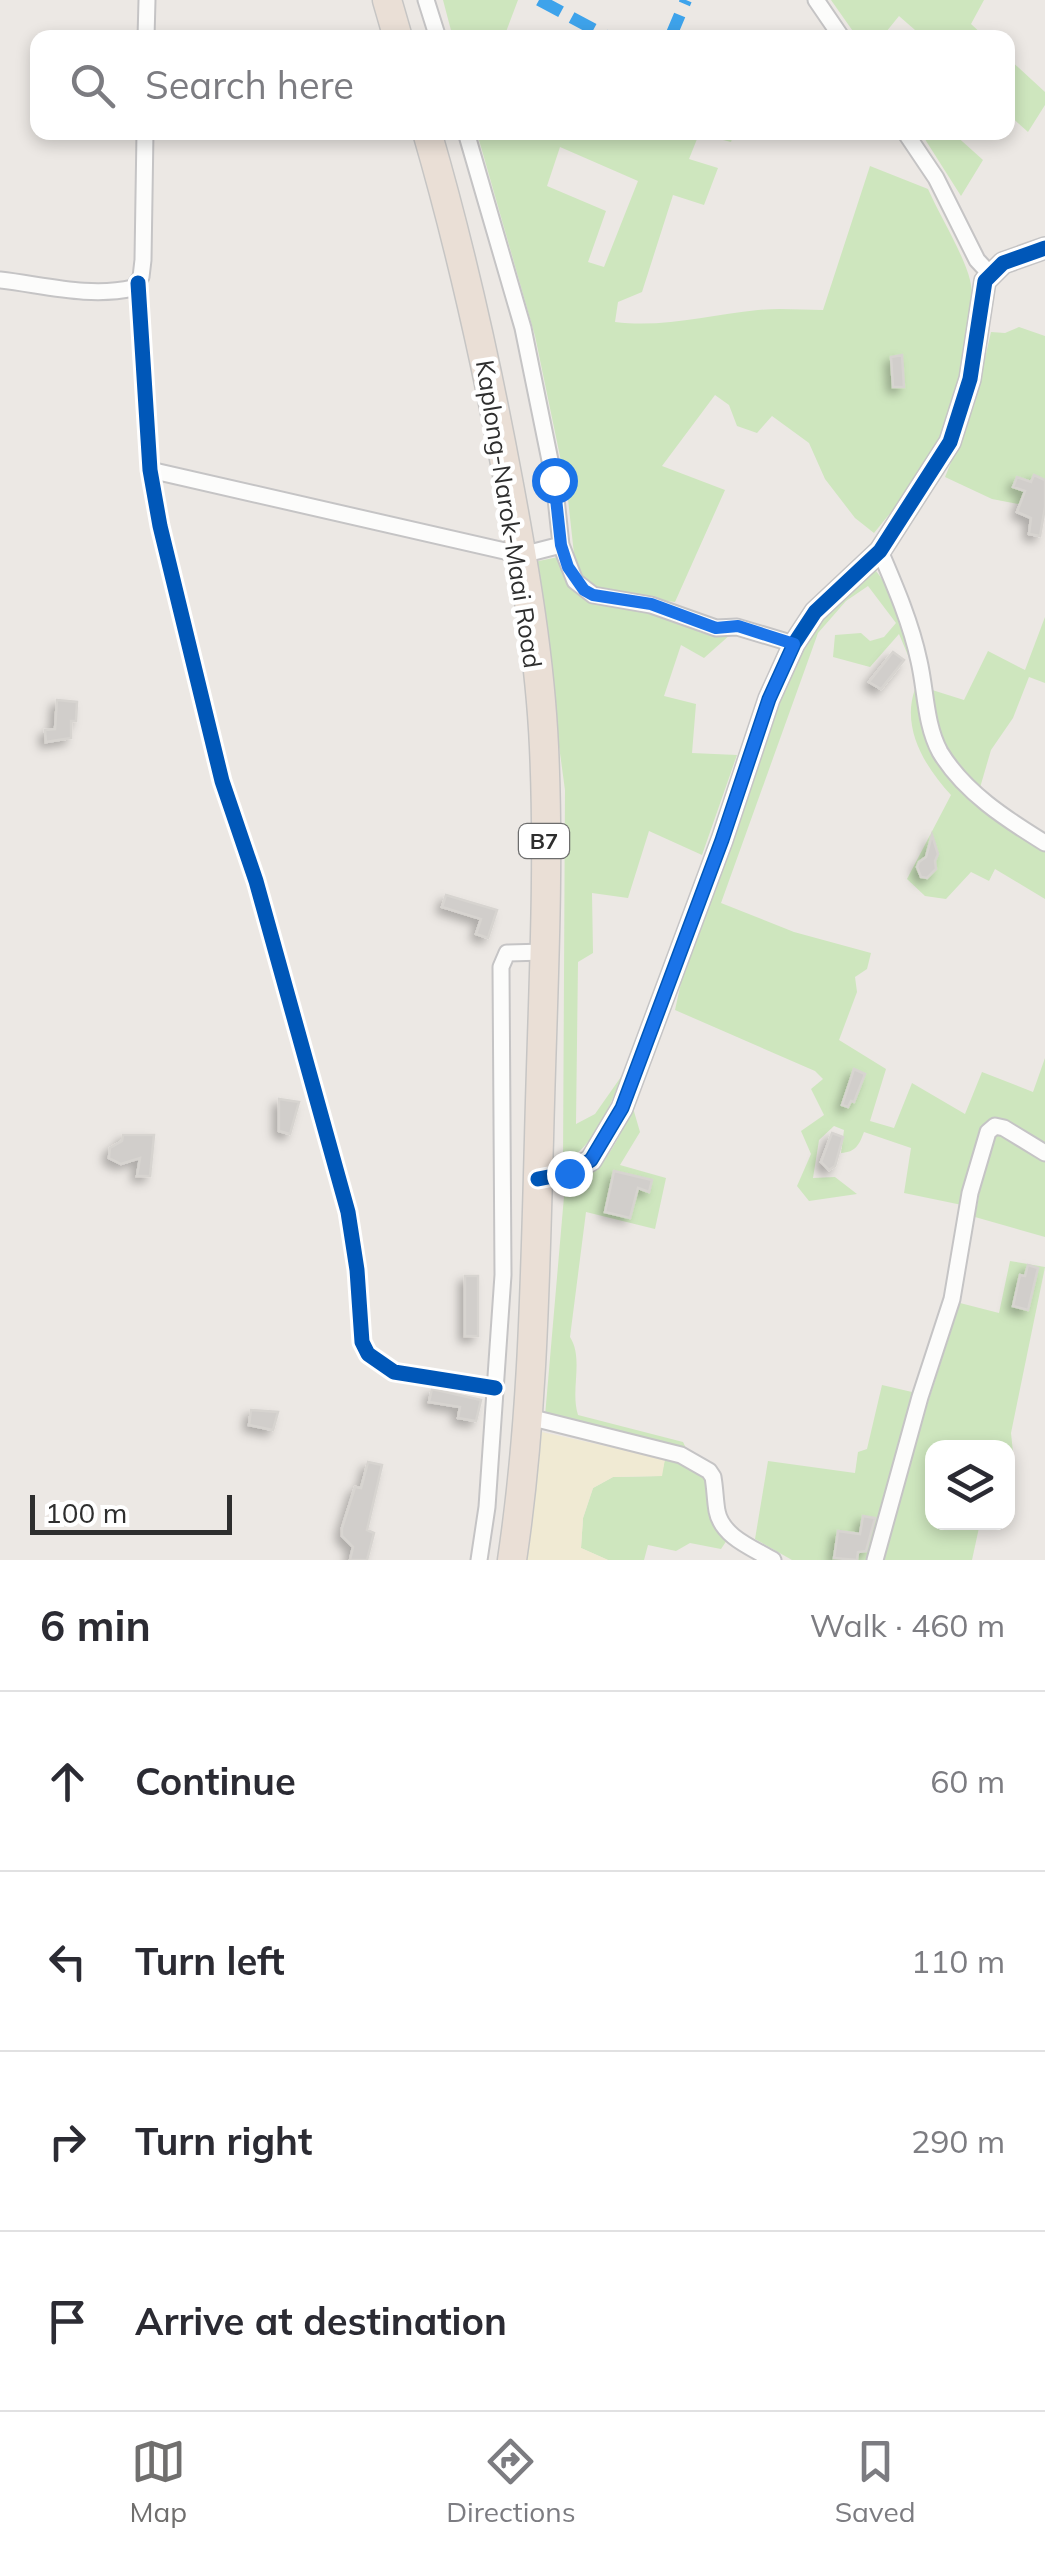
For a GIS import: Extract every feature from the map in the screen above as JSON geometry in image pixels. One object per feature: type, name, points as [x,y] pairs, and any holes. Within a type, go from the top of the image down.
[{"type":"highway","points":[[386,0],[395,30]]},
{"type":"highway","name":"Kaplong-Narok-Maai Road","points":[[429,140],[472,302],[522,555],[544,745],[544,952],[530,1418],[512,1560]]},
{"type":"street","points":[[146,30],[147,0]]},
{"type":"street","points":[[426,0],[435,30]]},
{"type":"street","points":[[816,0],[837,30]]},
{"type":"street","points":[[145,140],[138,283],[150,470],[160,526],[222,781],[261,900],[348,1212],[362,1342],[368,1354],[394,1372],[496,1388]]},
{"type":"street","points":[[468,140],[522,328],[554,480],[561,545],[575,580],[593,595],[651,604],[716,628],[738,626],[794,644]]},
{"type":"street","points":[[910,140],[936,178],[972,252],[990,274]]},
{"type":"street","points":[[538,1179],[569,1173],[591,1160],[622,1108],[722,840],[769,699],[794,644],[814,612],[880,551],[950,442],[970,378],[980,298],[990,274],[1004,264],[1045,248]]},
{"type":"street","points":[[0,280],[116,292],[134,288],[138,283]]},
{"type":"street","points":[[150,470],[522,555],[561,545]]},
{"type":"street","points":[[880,551],[914,638],[938,748],[974,793],[1045,843]]},
{"type":"street","points":[[480,1560],[504,1275],[501,967],[508,953],[544,952]]},
{"type":"street","points":[[875,1560],[952,1299],[970,1193],[988,1132],[995,1126],[1004,1128],[1045,1153]]},
{"type":"street","points":[[530,1418],[695,1462],[713,1477],[718,1516],[723,1525],[734,1537],[773,1560]]},
{"type":"green space","points":[[443,0],[518,0],[507,30],[451,30]]},
{"type":"green space","points":[[831,0],[984,0],[971,24],[977,30],[915,30],[899,16],[888,30],[852,30]]},
{"type":"green space","points":[[1015,64],[1045,92],[1045,105],[1028,132],[1015,120]]},
{"type":"green space","points":[[479,140],[697,140],[689,159],[718,168],[704,205],[673,195],[642,292],[618,302],[615,322],[669,322],[766,309],[823,310],[870,166],[928,189],[970,280],[971,324],[952,406],[917,480],[874,533],[855,518],[825,479],[809,443],[772,416],[757,433],[737,426],[729,405],[715,395],[662,466],[725,490],[675,602],[596,591],[582,578],[574,554],[567,490],[535,336]],"holes":[[[560,147],[638,181],[604,267],[588,262],[606,211],[547,186]]]},
{"type":"green space","points":[[925,140],[961,140],[983,160],[961,196]]},
{"type":"green space","points":[[1019,327],[1045,336],[1045,509],[992,499],[945,477],[974,406],[991,332],[1005,333]]},
{"type":"green space","points":[[558,557],[569,585],[592,603],[660,615],[702,633],[731,634],[704,658],[681,645],[664,696],[696,704],[692,753],[737,755],[702,855],[649,831],[628,898],[592,893],[593,953],[578,962],[576,1124],[595,1114],[623,1074],[593,1136],[563,1163],[565,790],[534,562]]},
{"type":"green space","points":[[876,571],[902,619],[915,672],[899,634],[870,667],[833,657],[835,635],[861,633],[870,641],[884,637],[896,623],[868,586],[846,601],[818,633],[721,903],[794,932],[871,953],[867,969],[855,977],[857,992],[839,1040],[886,1069],[870,1121],[894,1128],[912,1083],[965,1114],[982,1072],[1033,1092],[1045,1058],[1045,1148],[1005,1120],[992,1122],[962,1205],[904,1193],[911,1148],[864,1132],[856,1147],[841,1153],[844,1130],[834,1126],[819,1140],[813,1178],[835,1177],[857,1194],[809,1201],[797,1186],[811,1154],[801,1131],[824,1115],[811,1089],[823,1079],[815,1071],[675,1010],[684,969],[800,644],[842,592]]},
{"type":"green space","points":[[1045,617],[1045,683],[1029,677],[1013,718],[991,750],[979,791],[945,745],[935,721],[929,689],[964,700],[988,651],[1025,670]]},
{"type":"green space","points":[[915,689],[923,732],[935,757],[1045,849],[1045,899],[995,869],[989,881],[971,872],[946,899],[925,896],[907,879],[951,795],[924,759],[913,732],[911,704]]},
{"type":"green space","points":[[633,1108],[640,1132],[620,1165],[666,1178],[655,1229],[586,1212],[570,1337],[576,1355],[576,1405],[578,1415],[683,1442],[689,1454],[545,1416],[565,1185],[591,1172],[608,1155]]},
{"type":"green space","points":[[994,1136],[1004,1136],[1045,1158],[1045,1237],[975,1217],[989,1143]]},
{"type":"green space","points":[[1010,1261],[1045,1267],[1012,1440],[925,1440],[925,1530],[978,1530],[972,1560],[883,1560],[912,1452],[960,1303],[999,1313]]},
{"type":"green space","points":[[882,1385],[912,1392],[871,1560],[792,1560],[755,1539],[768,1461],[855,1473],[858,1452],[867,1449]]},
{"type":"green space","points":[[665,1459],[693,1466],[706,1477],[712,1522],[727,1540],[721,1549],[690,1543],[676,1551],[648,1545],[644,1560],[608,1560],[581,1548],[583,1518],[593,1488],[613,1477],[661,1476]]},
{"type":"sand","points":[[542,1432],[665,1459],[662,1476],[613,1477],[593,1488],[583,1518],[581,1548],[608,1560],[526,1560]]},
{"type":"building","points":[[902,355],[904,387],[893,387],[891,357]]},
{"type":"building","points":[[1034,475],[1045,480],[1040,536],[1029,534],[1031,518],[1017,512],[1025,491],[1013,487],[1017,477],[1031,482]]},
{"type":"building","points":[[893,652],[904,660],[881,689],[869,682]]},
{"type":"building","points":[[57,700],[77,702],[76,721],[71,721],[71,738],[46,742],[45,730],[55,729]]},
{"type":"building","points":[[932,835],[938,854],[936,869],[927,878],[921,877],[917,867],[926,857]]},
{"type":"building","points":[[446,895],[497,910],[488,938],[476,934],[481,919],[442,907]]},
{"type":"building","points":[[854,1069],[865,1074],[854,1102],[848,1107],[842,1105]]},
{"type":"building","points":[[279,1099],[299,1102],[290,1134],[279,1131]]},
{"type":"building","points":[[832,1133],[843,1137],[835,1166],[829,1170],[821,1162]]},
{"type":"building","points":[[123,1135],[154,1135],[150,1176],[137,1176],[140,1158],[121,1164],[109,1158],[110,1148],[122,1141]]},
{"type":"building","points":[[614,1171],[652,1180],[649,1192],[638,1188],[630,1218],[605,1212]]},
{"type":"building","points":[[1028,1265],[1038,1268],[1028,1310],[1013,1306],[1020,1275],[1025,1276]]},
{"type":"building","points":[[465,1276],[478,1276],[478,1336],[465,1336]]},
{"type":"building","points":[[432,1389],[481,1400],[476,1421],[458,1418],[460,1407],[429,1402]]},
{"type":"building","points":[[251,1410],[278,1412],[273,1430],[249,1425]]},
{"type":"building","points":[[368,1462],[382,1465],[367,1530],[374,1533],[367,1560],[350,1560],[353,1547],[342,1536],[342,1528],[355,1487],[361,1488]]},
{"type":"building","points":[[863,1516],[875,1518],[866,1551],[858,1552],[857,1560],[834,1558],[838,1531],[860,1534]]},
{"type":"marked path","points":[[539,0],[595,30]]},
{"type":"marked path","points":[[673,30],[686,0]]},
{"type":"cycle path","points":[[538,1179],[569,1173],[591,1160],[622,1108],[722,840],[769,699],[794,644],[815,612],[880,551],[950,442],[970,379],[985,281],[1003,263],[1045,248]]},
{"type":"cycle path","points":[[138,283],[150,470],[160,526],[222,781],[256,881],[348,1212],[362,1342],[368,1354],[394,1372],[495,1388]]},
{"type":"route","points":[[554,480],[561,545],[568,567],[584,590],[593,595],[651,604],[716,628],[738,626],[794,644],[769,699],[722,840],[622,1108],[591,1160],[569,1173]]}]
